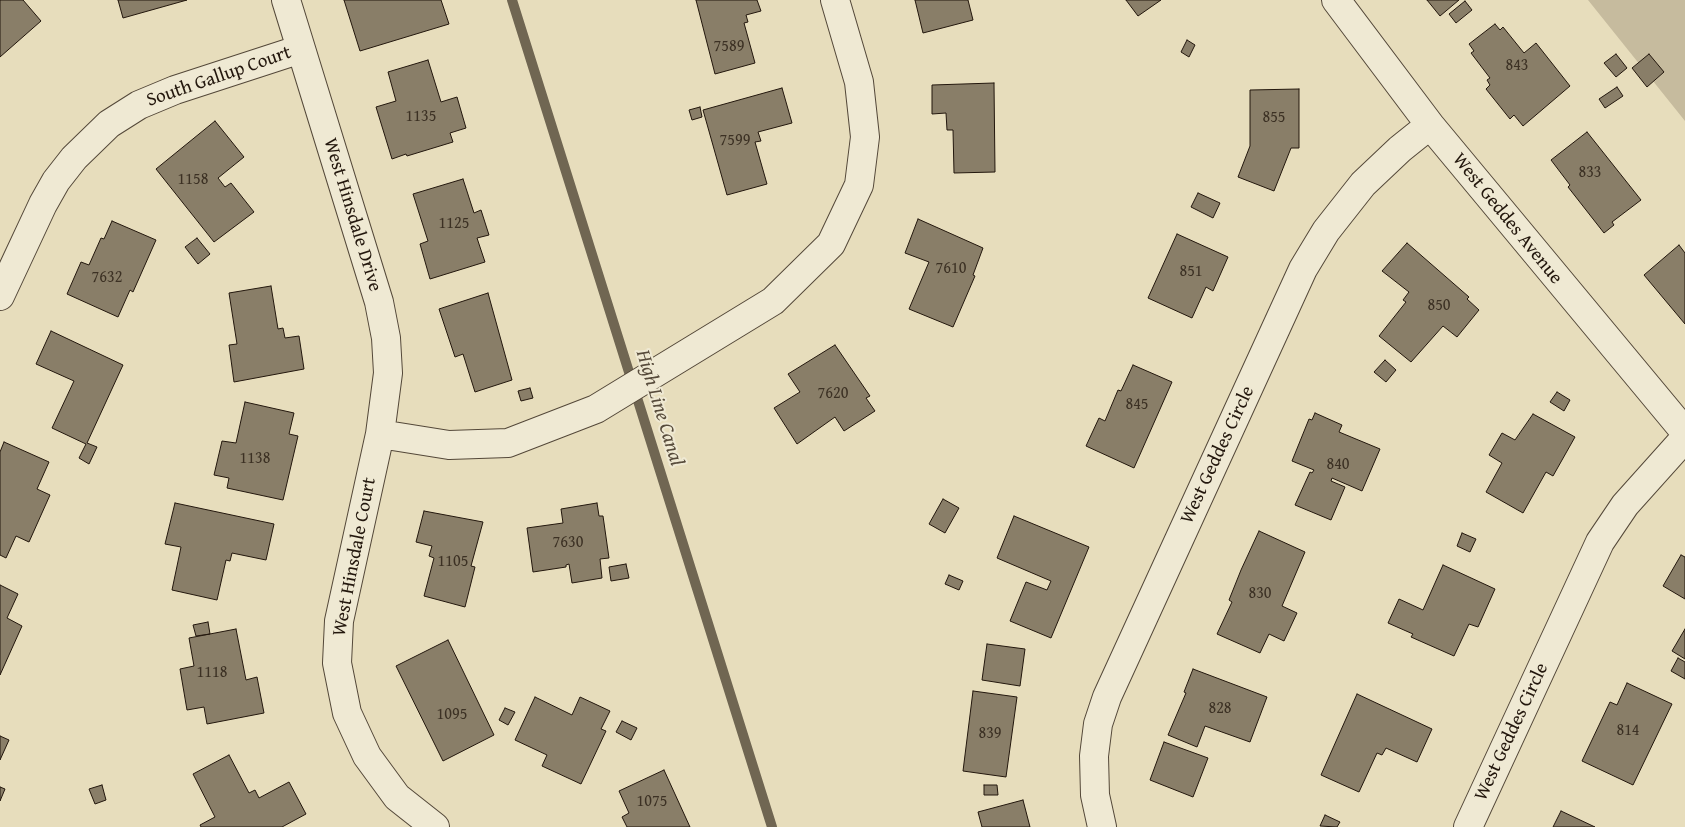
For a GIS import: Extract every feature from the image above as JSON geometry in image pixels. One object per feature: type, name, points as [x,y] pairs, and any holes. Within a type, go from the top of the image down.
[{"type":"street","name":"West Hinsdale Drive","points":[[286,0],[379,302],[386,338],[388,373],[380,434]]},
{"type":"street","points":[[380,434],[449,445],[508,443],[596,409],[773,301],[831,244],[859,185],[865,137],[859,82],[834,0]]},
{"type":"street","name":"West Geddes Avenue","points":[[1336,0],[1430,125],[1685,432]]},
{"type":"street","name":"South Gallup Court","points":[[0,296],[43,204],[56,181],[74,158],[109,124],[139,105],[175,90],[301,48]]},
{"type":"street","name":"West Geddes Circle","points":[[1102,827],[1095,796],[1094,756],[1098,724],[1107,697],[1302,269],[1326,231],[1363,184],[1400,149],[1430,125]]},
{"type":"street","name":"West Hinsdale Court","points":[[380,434],[339,621],[337,663],[347,713],[367,756],[397,796],[435,827]]},
{"type":"street","name":"West Geddes Circle","points":[[1468,827],[1600,542],[1625,505],[1685,438]]},
{"type":"shaded area","points":[[1588,0],[1685,0],[1685,121]]},
{"type":"building","points":[[0,0],[23,0],[41,21],[0,57]]},
{"type":"building","points":[[118,0],[187,0],[123,18]]},
{"type":"building","points":[[344,0],[441,0],[449,24],[360,51]]},
{"type":"building","points":[[696,0],[757,0],[761,11],[746,15],[748,22],[744,23],[755,63],[715,74]]},
{"type":"building","points":[[915,0],[968,0],[973,20],[923,33]]},
{"type":"building","points":[[1126,0],[1161,0],[1138,16]]},
{"type":"building","points":[[1427,0],[1459,0],[1440,16]]},
{"type":"building","points":[[1465,1],[1472,10],[1456,23],[1449,14]]},
{"type":"building","points":[[1495,24],[1500,30],[1503,27],[1524,53],[1536,43],[1570,86],[1523,126],[1514,115],[1510,119],[1486,89],[1490,85],[1487,80],[1490,78],[1471,53],[1474,51],[1469,44]]},
{"type":"building","points":[[1187,40],[1195,45],[1189,57],[1181,52]]},
{"type":"building","points":[[1616,54],[1627,68],[1616,77],[1604,63]]},
{"type":"building","points":[[1649,54],[1664,72],[1647,87],[1632,68]]},
{"type":"building","points":[[428,60],[441,102],[457,97],[466,128],[450,133],[453,142],[392,159],[376,107],[396,101],[388,72]]},
{"type":"building","points":[[994,83],[995,172],[954,173],[953,130],[947,130],[946,113],[932,114],[932,85]]},
{"type":"building","points":[[1617,87],[1623,96],[1605,108],[1599,99]]},
{"type":"building","points":[[782,88],[792,123],[758,132],[761,141],[755,142],[767,184],[727,195],[703,110]]},
{"type":"building","points":[[1299,89],[1299,148],[1291,148],[1274,191],[1238,177],[1250,146],[1250,90]]},
{"type":"building","points":[[700,107],[702,117],[692,120],[689,110]]},
{"type":"building","points":[[215,121],[244,157],[218,178],[225,187],[231,183],[254,212],[214,242],[156,169]]},
{"type":"building","points":[[1587,132],[1641,200],[1612,222],[1614,225],[1604,233],[1568,187],[1570,185],[1551,160]]},
{"type":"building","points":[[463,179],[474,213],[481,210],[489,235],[477,238],[485,262],[430,279],[420,244],[428,241],[413,194]]},
{"type":"building","points":[[1198,193],[1220,203],[1213,218],[1191,207]]},
{"type":"building","points":[[918,219],[983,248],[973,275],[975,276],[953,327],[909,309],[929,262],[905,253]]},
{"type":"building","points":[[112,221],[156,240],[133,292],[130,290],[118,317],[67,294],[81,262],[89,265],[101,238],[104,239]]},
{"type":"building","points":[[1177,234],[1228,257],[1213,291],[1206,287],[1192,318],[1148,298]]},
{"type":"building","points":[[197,238],[210,254],[198,264],[185,247]]},
{"type":"building","points":[[1407,243],[1469,297],[1467,299],[1479,310],[1457,337],[1443,326],[1411,362],[1379,336],[1406,302],[1403,300],[1409,292],[1382,271]]},
{"type":"building","points":[[1679,245],[1685,253],[1685,324],[1644,275]]},
{"type":"building","points":[[271,286],[278,329],[283,328],[285,338],[299,336],[304,369],[234,382],[229,345],[237,344],[229,293]]},
{"type":"building","points":[[488,293],[512,380],[475,392],[463,354],[455,357],[439,309]]},
{"type":"building","points":[[51,331],[123,365],[87,443],[97,447],[89,464],[79,458],[86,444],[52,428],[74,381],[36,364]]},
{"type":"building","points":[[835,345],[870,396],[866,398],[875,411],[844,431],[835,417],[797,444],[774,408],[800,392],[788,374]]},
{"type":"building","points":[[1385,360],[1396,370],[1386,382],[1374,372]]},
{"type":"building","points":[[1133,365],[1172,382],[1134,468],[1086,446],[1099,418],[1105,421],[1118,390],[1121,391]]},
{"type":"building","points":[[530,388],[533,398],[521,401],[518,391]]},
{"type":"building","points":[[1557,392],[1570,400],[1564,411],[1550,402]]},
{"type":"building","points":[[245,402],[294,413],[289,434],[298,436],[283,500],[227,488],[229,478],[214,475],[222,441],[236,443]]},
{"type":"building","points":[[1315,413],[1342,425],[1339,432],[1380,449],[1362,491],[1332,478],[1331,481],[1345,487],[1331,520],[1295,505],[1310,472],[1312,473],[1314,470],[1292,461],[1309,419],[1312,420]]},
{"type":"building","points":[[1533,414],[1575,437],[1553,476],[1546,472],[1523,513],[1486,492],[1502,463],[1489,455],[1502,433],[1515,440]]},
{"type":"building","points":[[4,442],[49,462],[37,489],[50,495],[29,542],[16,536],[6,558],[0,555],[0,452]]},
{"type":"building","points":[[943,499],[959,508],[945,533],[929,524]]},
{"type":"building","points":[[175,503],[274,524],[266,560],[232,553],[230,561],[226,560],[217,600],[172,590],[181,547],[165,544]]},
{"type":"building","points":[[597,503],[599,516],[603,516],[609,558],[600,559],[602,578],[572,583],[569,564],[566,567],[533,572],[527,528],[563,523],[561,509]]},
{"type":"building","points":[[424,511],[483,522],[471,566],[475,567],[465,607],[424,596],[434,558],[429,556],[432,546],[416,542]]},
{"type":"building","points":[[1014,516],[1089,547],[1051,638],[1010,621],[1026,582],[1047,590],[1051,581],[997,558]]},
{"type":"building","points":[[1259,531],[1305,552],[1282,606],[1297,613],[1284,641],[1269,634],[1260,653],[1217,634],[1232,602],[1229,600],[1241,570]]},
{"type":"building","points":[[1462,533],[1476,539],[1470,552],[1457,546]]},
{"type":"building","points":[[1681,555],[1685,557],[1685,599],[1663,586]]},
{"type":"building","points":[[626,564],[629,578],[611,581],[609,567]]},
{"type":"building","points":[[1443,565],[1495,589],[1478,627],[1469,624],[1454,656],[1411,637],[1413,634],[1388,623],[1399,599],[1423,610]]},
{"type":"building","points":[[949,575],[963,581],[959,590],[945,584]]},
{"type":"building","points":[[0,585],[18,594],[7,618],[22,626],[0,675]]},
{"type":"building","points":[[208,622],[210,634],[196,636],[193,625]]},
{"type":"building","points":[[236,629],[246,680],[257,677],[264,713],[207,724],[204,707],[187,710],[180,669],[194,666],[189,638]]},
{"type":"building","points":[[1685,629],[1685,659],[1672,651]]},
{"type":"building","points":[[448,640],[494,735],[443,761],[396,666]]},
{"type":"building","points":[[987,644],[1025,649],[1020,686],[982,680]]},
{"type":"building","points":[[1678,658],[1685,662],[1685,679],[1671,671]]},
{"type":"building","points":[[1193,669],[1267,697],[1250,742],[1205,726],[1197,747],[1168,735],[1186,693],[1184,692]]},
{"type":"building","points":[[1627,683],[1672,704],[1633,785],[1582,761],[1610,702],[1617,705]]},
{"type":"building","points":[[973,691],[1017,697],[1006,777],[963,771]]},
{"type":"building","points":[[1357,694],[1432,729],[1417,762],[1386,748],[1382,755],[1377,753],[1359,792],[1321,775]]},
{"type":"building","points":[[535,697],[572,715],[580,697],[610,711],[601,729],[606,731],[581,784],[542,766],[547,755],[515,740]]},
{"type":"building","points":[[505,708],[515,712],[508,725],[499,720]]},
{"type":"building","points":[[622,721],[637,728],[631,740],[616,732]]},
{"type":"building","points":[[0,736],[9,740],[0,760]]},
{"type":"building","points":[[1164,742],[1208,758],[1193,797],[1150,780]]},
{"type":"building","points":[[229,755],[249,793],[255,790],[259,798],[289,782],[306,814],[282,827],[201,827],[200,825],[215,817],[193,774]]},
{"type":"building","points":[[664,770],[690,827],[627,827],[622,817],[629,813],[619,791]]},
{"type":"building","points":[[102,785],[106,800],[95,804],[89,789]]},
{"type":"building","points":[[984,785],[997,785],[998,795],[984,795]]},
{"type":"building","points":[[0,787],[5,789],[0,801]]},
{"type":"building","points":[[1023,800],[1030,827],[982,827],[978,812]]},
{"type":"building","points":[[1561,811],[1595,827],[1553,827]]},
{"type":"building","points":[[1325,815],[1340,822],[1337,827],[1320,826]]},
{"type":"waterway","name":"High Line Canal","points":[[512,0],[772,827]]}]
